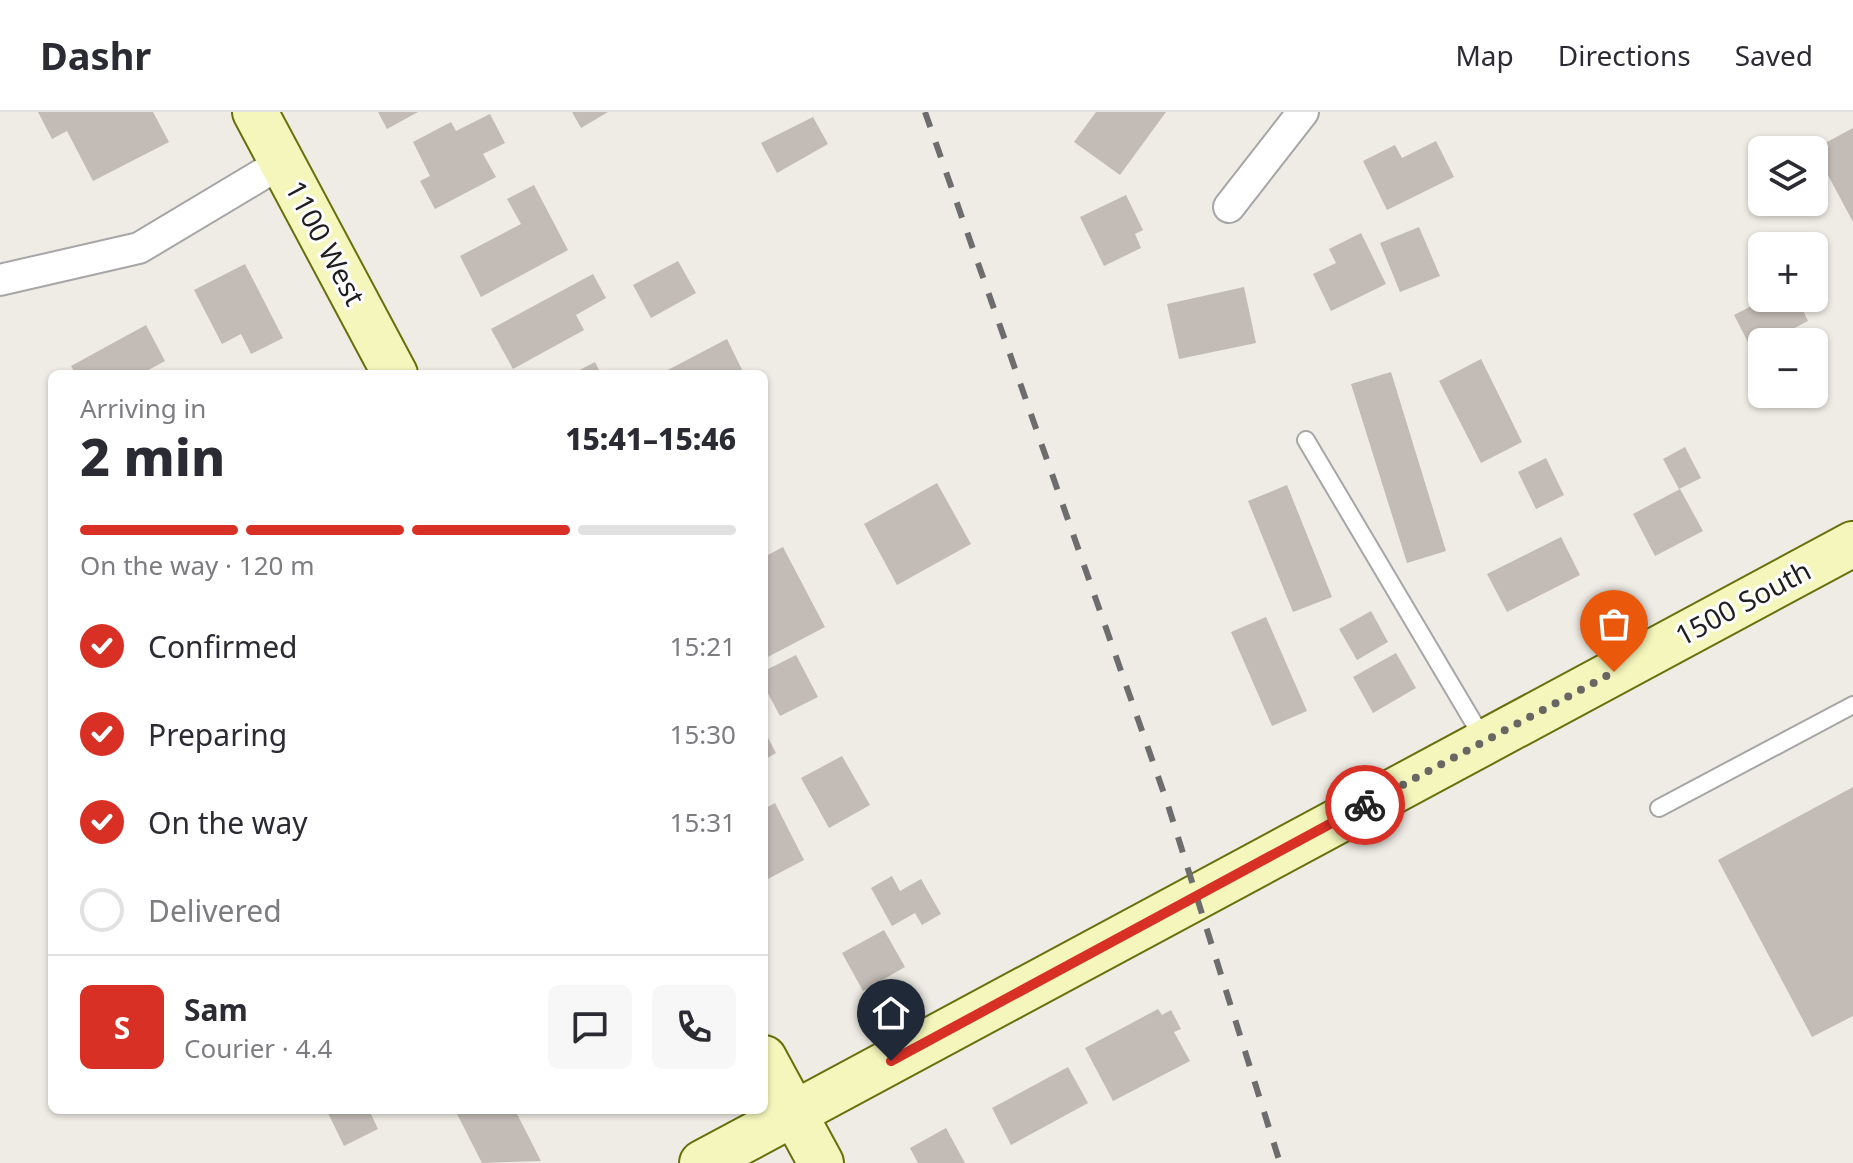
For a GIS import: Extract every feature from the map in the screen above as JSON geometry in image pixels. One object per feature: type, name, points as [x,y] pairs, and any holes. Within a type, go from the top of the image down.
[{"type":"street","name":"1100 West","points":[[255,112],[393,370]]},
{"type":"street","points":[[1229,207],[1303,112]]},
{"type":"street","points":[[0,280],[139,248],[281,163]]},
{"type":"street","name":"1500 South","points":[[702,1163],[1853,544]]},
{"type":"street","points":[[768,1065],[821,1163]]},
{"type":"lane","points":[[1306,440],[1485,741]]},
{"type":"lane","points":[[1659,808],[1853,705]]},
{"type":"building","points":[[38,112],[153,112],[169,142],[93,181],[67,131],[52,139]]},
{"type":"building","points":[[378,112],[418,112],[387,129]]},
{"type":"building","points":[[572,112],[608,112],[581,128]]},
{"type":"building","points":[[1096,112],[1166,112],[1120,175],[1074,142]]},
{"type":"building","points":[[490,114],[505,143],[483,154],[496,177],[435,209],[420,181],[430,176],[413,142],[451,122],[456,131]]},
{"type":"building","points":[[813,117],[828,144],[777,173],[761,143]]},
{"type":"building","points":[[1853,128],[1853,222],[1828,175],[1828,141]]},
{"type":"building","points":[[1436,141],[1454,177],[1387,210],[1363,161],[1395,145],[1402,158]]},
{"type":"building","points":[[534,185],[568,250],[481,297],[460,256],[521,224],[507,199]]},
{"type":"building","points":[[1126,195],[1143,230],[1135,234],[1141,248],[1104,266],[1080,217]]},
{"type":"building","points":[[1419,227],[1440,276],[1400,292],[1380,243]]},
{"type":"building","points":[[1361,233],[1386,284],[1331,311],[1313,274],[1336,263],[1329,249]]},
{"type":"building","points":[[678,261],[696,293],[651,318],[633,285]]},
{"type":"building","points":[[245,264],[283,338],[251,354],[241,334],[222,344],[194,290]]},
{"type":"building","points":[[593,274],[606,298],[576,315],[584,330],[513,369],[491,329]]},
{"type":"building","points":[[1244,287],[1256,343],[1179,359],[1167,304]]},
{"type":"building","points":[[1748,308],[1748,312],[1804,312],[1808,321],[1794,328],[1748,328],[1748,342],[1734,315]]},
{"type":"building","points":[[146,325],[165,361],[148,370],[74,370],[71,366]]},
{"type":"building","points":[[727,339],[742,370],[668,370]]},
{"type":"building","points":[[1481,359],[1522,442],[1481,463],[1439,381]]},
{"type":"building","points":[[595,362],[599,370],[580,370]]},
{"type":"building","points":[[1391,372],[1446,551],[1407,563],[1351,384]]},
{"type":"building","points":[[1685,447],[1701,478],[1679,489],[1663,459]]},
{"type":"building","points":[[1546,458],[1564,495],[1536,509],[1518,472]]},
{"type":"building","points":[[937,483],[971,544],[897,585],[864,524]]},
{"type":"building","points":[[1287,485],[1332,597],[1293,612],[1248,501]]},
{"type":"building","points":[[1680,489],[1703,531],[1655,556],[1633,514]]},
{"type":"building","points":[[1561,537],[1580,575],[1507,612],[1487,574]]},
{"type":"building","points":[[783,547],[825,627],[768,657],[768,555]]},
{"type":"building","points":[[1371,611],[1388,642],[1357,660],[1339,629]]},
{"type":"building","points":[[1266,617],[1307,711],[1272,726],[1231,632]]},
{"type":"building","points":[[1396,653],[1416,688],[1373,713],[1353,677]]},
{"type":"building","points":[[796,655],[818,697],[780,716],[768,694],[768,669]]},
{"type":"building","points":[[768,738],[776,753],[768,758]]},
{"type":"building","points":[[842,756],[870,805],[829,828],[801,778]]},
{"type":"building","points":[[1853,787],[1853,1016],[1812,1037],[1718,860]]},
{"type":"building","points":[[775,803],[804,860],[768,879],[768,807]]},
{"type":"building","points":[[892,876],[900,891],[921,879],[941,914],[922,925],[915,913],[892,926],[871,888]]},
{"type":"building","points":[[884,930],[905,967],[863,991],[842,953]]},
{"type":"building","points":[[1158,1009],[1162,1015],[1171,1010],[1181,1029],[1174,1032],[1190,1061],[1113,1101],[1085,1048]]},
{"type":"building","points":[[1068,1067],[1088,1103],[1011,1145],[992,1108]]},
{"type":"building","points":[[328,1114],[371,1114],[378,1129],[344,1146]]},
{"type":"building","points":[[457,1114],[517,1114],[541,1161],[482,1163]]},
{"type":"building","points":[[946,1128],[965,1163],[918,1163],[910,1148]]},
{"type":"railway","points":[[925,112],[1167,802],[1280,1163]]},
{"type":"way so far","points":[[1365,805],[1614,672]]},
{"type":"route","points":[[891,1061],[1365,805]]}]
